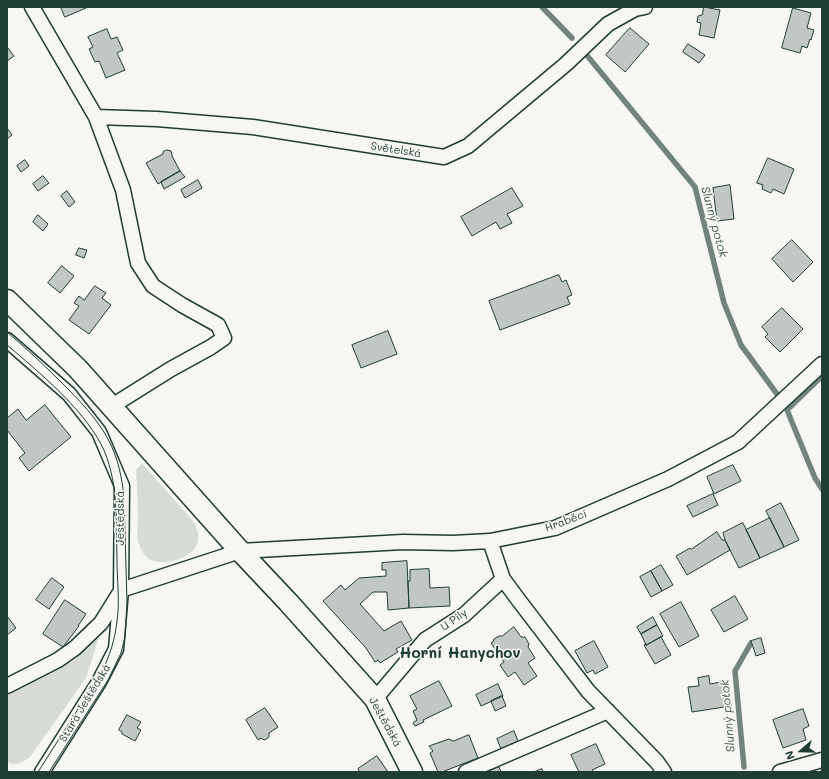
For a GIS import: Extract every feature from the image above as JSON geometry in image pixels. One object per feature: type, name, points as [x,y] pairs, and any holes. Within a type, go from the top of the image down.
[{"type":"street","points":[[32,7],[96,117],[123,190],[138,263],[152,286],[218,325],[224,338],[112,406]]},
{"type":"street","name":"Světelská","points":[[96,117],[157,119],[253,127],[340,142],[444,157],[468,146],[566,64],[608,24],[635,9],[645,7]]},
{"type":"street","name":"Ještědská","points":[[7,300],[78,369],[240,551],[375,699],[412,772]]},
{"type":"street","name":"Ještědská","points":[[7,340],[69,394],[99,432],[122,486],[121,590]]},
{"type":"street","name":"Hraběcí","points":[[240,551],[403,542],[453,543],[490,541],[555,528],[668,479],[738,442],[822,364]]},
{"type":"street","points":[[490,541],[503,578],[588,691],[657,762],[664,772]]},
{"type":"street","points":[[7,686],[58,660],[75,648],[102,623],[121,590],[240,551]]},
{"type":"street","name":"U Pily","points":[[375,699],[425,640],[464,615],[503,578]]},
{"type":"street","name":"Stará Ještědská","points":[[42,772],[99,682],[116,648],[121,590]]},
{"type":"street","points":[[466,772],[608,711]]},
{"type":"street","points":[[780,772],[822,760]]},
{"type":"shaded area","points":[[142,463],[193,521],[197,528],[198,541],[193,550],[189,554],[170,562],[158,562],[149,559],[139,544],[136,470]]},
{"type":"shaded area","points":[[99,637],[86,678],[30,757],[16,764],[7,761],[7,693],[73,661]]},
{"type":"building","points":[[61,7],[86,7],[86,8],[65,17]]},
{"type":"building","points":[[704,7],[720,10],[714,38],[699,35],[701,23],[697,22],[698,16],[702,15]]},
{"type":"building","points":[[793,8],[811,13],[807,28],[814,30],[807,48],[802,46],[800,53],[782,48]]},
{"type":"building","points":[[630,28],[649,44],[625,72],[606,55]]},
{"type":"building","points":[[107,29],[111,39],[117,37],[123,50],[117,53],[125,70],[106,78],[99,61],[95,62],[89,49],[93,47],[88,37]]},
{"type":"building","points":[[688,44],[705,55],[699,63],[683,52]]},
{"type":"building","points":[[7,47],[14,56],[7,61]]},
{"type":"building","points":[[7,128],[12,135],[7,139]]},
{"type":"building","points":[[167,150],[171,151],[180,171],[158,184],[146,163],[163,154],[163,152]]},
{"type":"building","points":[[768,158],[794,169],[784,194],[773,189],[771,193],[762,189],[763,185],[757,183]]},
{"type":"building","points":[[25,160],[29,166],[21,172],[17,166]]},
{"type":"building","points":[[180,171],[185,177],[164,189],[161,182]]},
{"type":"building","points":[[43,176],[49,183],[38,191],[33,184]]},
{"type":"building","points":[[198,180],[202,188],[185,198],[181,190]]},
{"type":"building","points":[[730,185],[734,219],[717,221],[713,188]]},
{"type":"building","points":[[512,188],[523,206],[507,214],[512,223],[500,229],[496,222],[472,236],[461,217]]},
{"type":"building","points":[[67,191],[75,202],[69,207],[61,196]]},
{"type":"building","points":[[38,215],[48,224],[43,231],[33,222]]},
{"type":"building","points":[[792,240],[813,262],[793,282],[772,259]]},
{"type":"building","points":[[79,248],[87,250],[84,258],[76,255]]},
{"type":"building","points":[[62,266],[74,276],[60,293],[48,283]]},
{"type":"building","points":[[559,275],[562,282],[566,280],[572,295],[567,297],[570,304],[500,330],[489,301]]},
{"type":"building","points":[[95,286],[106,293],[102,298],[111,305],[89,334],[69,320],[79,306],[74,303],[79,296],[84,300]]},
{"type":"building","points":[[782,308],[803,329],[780,352],[765,337],[768,334],[762,327]]},
{"type":"building","points":[[388,331],[397,354],[361,368],[352,345]]},
{"type":"building","points":[[45,405],[71,437],[29,471],[19,458],[25,453],[7,430],[7,418],[18,409],[26,420]]},
{"type":"building","points":[[733,465],[741,481],[714,494],[707,477]]},
{"type":"building","points":[[713,494],[718,505],[693,517],[687,506]]},
{"type":"building","points":[[781,503],[799,540],[784,547],[766,511]]},
{"type":"building","points":[[770,518],[784,547],[760,558],[746,530]]},
{"type":"building","points":[[743,523],[760,558],[739,568],[723,533]]},
{"type":"building","points":[[717,532],[722,540],[725,540],[730,550],[687,575],[676,556],[690,548],[691,549]]},
{"type":"building","points":[[407,561],[409,608],[388,610],[387,592],[373,592],[360,604],[384,631],[401,621],[412,640],[396,649],[398,652],[380,663],[378,660],[375,662],[366,648],[323,601],[341,585],[345,590],[359,578],[386,576],[386,570],[382,570],[382,563]]},
{"type":"building","points":[[661,565],[673,585],[662,591],[651,571]]},
{"type":"building","points":[[429,569],[430,588],[449,587],[450,606],[409,608],[408,581],[410,581],[410,570]]},
{"type":"building","points":[[651,571],[662,591],[651,597],[640,577]]},
{"type":"building","points":[[52,578],[64,587],[49,609],[36,600]]},
{"type":"building","points":[[735,596],[748,619],[724,632],[711,610]]},
{"type":"building","points":[[65,600],[86,614],[63,647],[43,634]]},
{"type":"building","points":[[681,602],[699,636],[679,647],[660,614]]},
{"type":"building","points":[[7,616],[16,628],[7,635]]},
{"type":"building","points":[[653,617],[657,625],[641,634],[637,627]]},
{"type":"building","points":[[657,625],[663,636],[646,645],[641,634]]},
{"type":"building","points":[[514,627],[521,637],[525,637],[529,644],[528,647],[535,658],[528,663],[537,676],[524,685],[515,672],[508,677],[500,665],[504,662],[491,643],[494,639],[502,636]]},
{"type":"building","points":[[661,637],[671,655],[655,664],[644,645]]},
{"type":"building","points":[[761,638],[765,653],[756,656],[751,641]]},
{"type":"building","points":[[594,641],[608,667],[595,674],[593,670],[587,673],[575,651]]},
{"type":"building","points":[[709,676],[710,684],[727,681],[731,706],[692,712],[688,687],[699,686],[698,678]]},
{"type":"building","points":[[439,681],[452,706],[423,720],[424,722],[415,726],[413,723],[417,720],[413,711],[417,709],[410,696]]},
{"type":"building","points":[[498,684],[503,696],[481,706],[476,695]]},
{"type":"building","points":[[502,696],[506,706],[495,711],[491,701]]},
{"type":"building","points":[[265,708],[278,727],[269,733],[269,737],[265,740],[261,738],[258,740],[246,720]]},
{"type":"building","points":[[803,709],[809,726],[803,729],[806,740],[783,748],[773,720]]},
{"type":"building","points":[[127,715],[141,722],[137,728],[141,730],[135,741],[122,734],[119,730]]},
{"type":"building","points":[[514,731],[518,741],[501,749],[497,739]]},
{"type":"building","points":[[469,735],[478,758],[442,772],[438,772],[430,753],[433,751],[429,746],[449,739],[453,741]]},
{"type":"building","points":[[596,744],[605,764],[592,770],[593,772],[579,772],[571,755]]},
{"type":"building","points":[[377,756],[388,772],[360,772],[358,769]]},
{"type":"building","points":[[499,767],[501,772],[486,772]]},
{"type":"building","points":[[542,769],[543,772],[534,772]]},
{"type":"waterway","name":"Slunný potok","points":[[542,7],[572,38]]},
{"type":"waterway","name":"Slunný potok","points":[[585,53],[695,187],[724,303],[741,345],[777,394]]},
{"type":"waterway","points":[[822,376],[787,410],[815,478],[822,489]]},
{"type":"waterway","name":"Slunný potok","points":[[744,767],[735,671],[751,643]]},
{"type":"tram line","points":[[7,332],[68,389],[99,425],[115,454],[121,475],[124,497],[127,602],[125,637],[121,653],[108,680],[49,772]]},
{"type":"tram line","points":[[7,345],[58,391],[93,430],[107,457],[114,486],[118,613],[112,647],[101,673],[38,772]]},
{"type":"district","name":"Horní Hanychov","points":[[460,653]]}]
